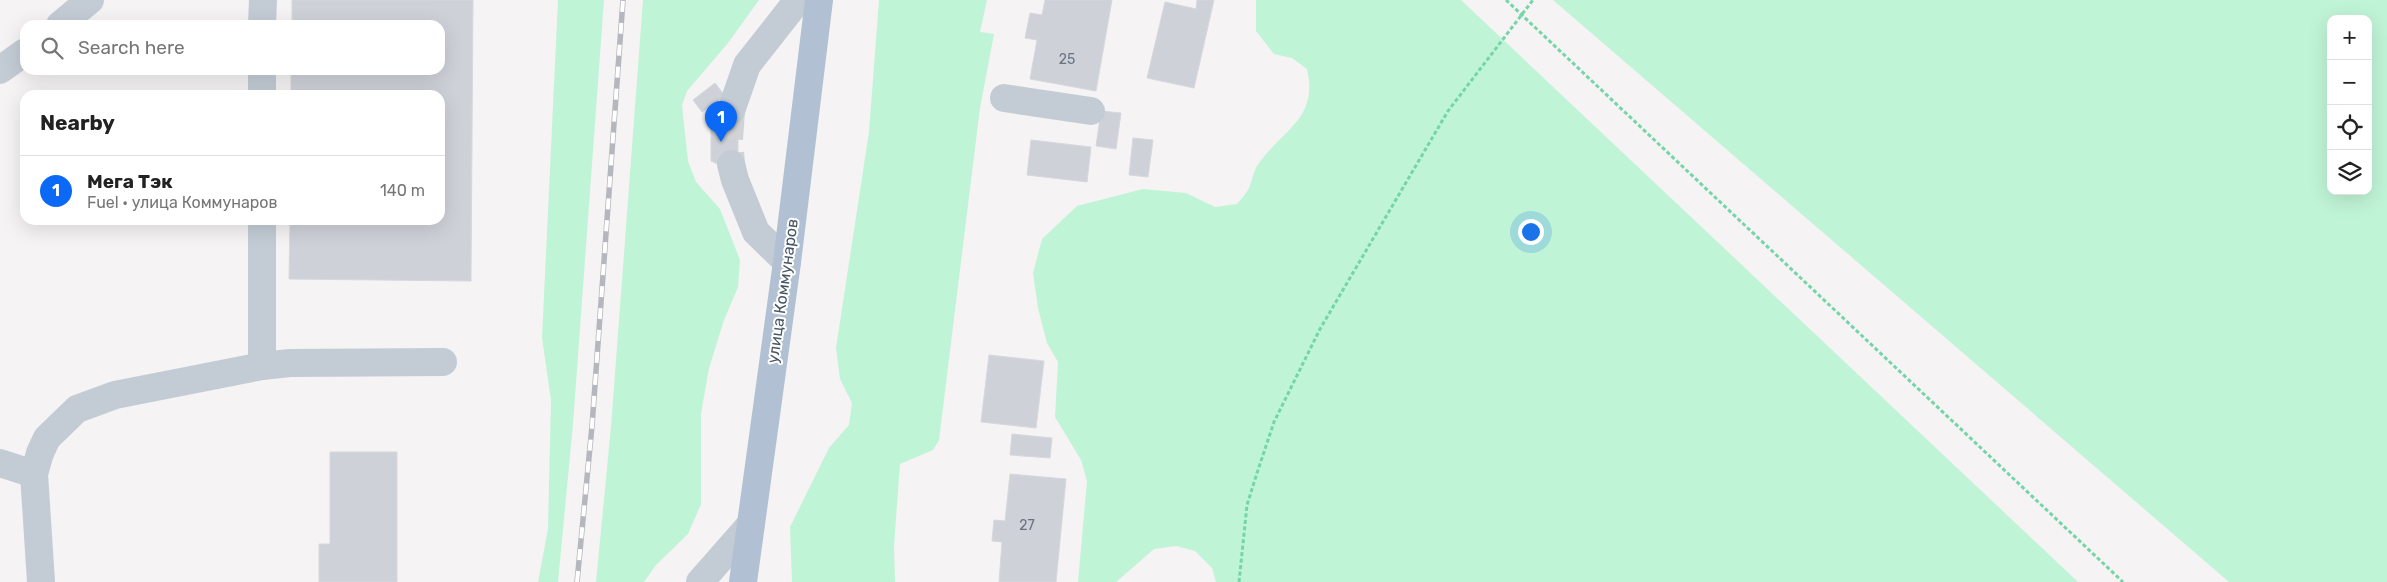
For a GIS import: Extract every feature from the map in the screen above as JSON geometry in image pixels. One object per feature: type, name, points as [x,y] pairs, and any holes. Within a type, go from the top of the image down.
[{"type":"main road","name":"улица Коммунаров","points":[[743,582],[787,262],[819,0]]},
{"type":"lane","points":[[66,20],[90,0]]},
{"type":"lane","points":[[262,20],[263,0]]},
{"type":"lane","points":[[731,111],[747,65],[798,0]]},
{"type":"lane","points":[[0,70],[20,56]]},
{"type":"lane","points":[[262,75],[262,90]]},
{"type":"lane","points":[[1004,98],[1091,111]]},
{"type":"lane","points":[[731,164],[735,180],[756,232],[787,262]]},
{"type":"lane","points":[[262,225],[262,366]]},
{"type":"lane","points":[[41,582],[34,474],[47,438],[77,408],[115,395],[262,366],[290,363],[442,362]]},
{"type":"lane","points":[[0,463],[34,474]]},
{"type":"lane","points":[[700,582],[751,524]]},
{"type":"path","points":[[1506,0],[2123,582]]},
{"type":"path","points":[[1238,582],[1248,505],[1274,422],[1320,329],[1448,111],[1533,0]]},
{"type":"green space","points":[[558,0],[604,0],[573,424],[558,582],[538,582],[548,529],[551,400],[542,338]]},
{"type":"green space","points":[[643,0],[759,0],[728,43],[687,91],[682,105],[688,161],[696,182],[720,209],[740,260],[738,287],[724,320],[709,368],[701,414],[701,504],[688,534],[656,565],[644,582],[596,582],[611,427]]},
{"type":"green space","points":[[879,0],[987,0],[980,32],[994,34],[980,108],[939,440],[933,450],[900,464],[894,546],[895,582],[792,582],[790,527],[829,448],[849,425],[852,403],[840,379],[836,348],[869,132]]},
{"type":"green space","points":[[1256,0],[1461,0],[2078,582],[1216,582],[1212,568],[1195,551],[1176,546],[1154,549],[1116,582],[1078,582],[1087,481],[1081,460],[1055,417],[1058,362],[1047,343],[1038,308],[1033,273],[1042,239],[1077,206],[1143,189],[1186,193],[1215,207],[1237,204],[1249,188],[1257,166],[1296,123],[1308,101],[1307,69],[1292,58],[1274,54],[1256,31]]},
{"type":"green space","points":[[1553,0],[2387,0],[2387,582],[2229,582]]},
{"type":"building","points":[[292,0],[473,0],[471,281],[289,279],[290,225],[445,225],[445,90],[291,90],[291,75],[445,75],[445,20],[292,20]]},
{"type":"building","points":[[1045,0],[1112,0],[1096,91],[1030,79],[1037,40],[1025,38],[1030,13],[1042,15]]},
{"type":"building","points":[[1197,0],[1214,0],[1194,88],[1147,78],[1165,2],[1196,9]]},
{"type":"building","points":[[715,83],[725,96],[702,112],[693,100]]},
{"type":"building","points":[[725,107],[738,114],[738,161],[724,167],[711,161],[711,117]]},
{"type":"building","points":[[1101,111],[1121,113],[1116,149],[1096,146]]},
{"type":"building","points":[[1133,138],[1153,140],[1148,177],[1129,175]]},
{"type":"building","points":[[1031,140],[1091,147],[1087,182],[1027,175]]},
{"type":"building","points":[[989,355],[1044,361],[1036,428],[981,422]]},
{"type":"building","points":[[1012,434],[1052,438],[1050,458],[1010,455]]},
{"type":"building","points":[[330,452],[397,452],[397,582],[319,582],[319,544],[330,544]]},
{"type":"building","points":[[1010,474],[1066,479],[1056,582],[999,582],[1002,542],[992,541],[994,520],[1005,521]]},
{"type":"tunnel","points":[[731,111],[729,139],[731,164]]},
{"type":"railway","points":[[577,582],[592,426],[623,0]]},
{"type":"place","name":"Мега Тэк","points":[[721,142]]}]
